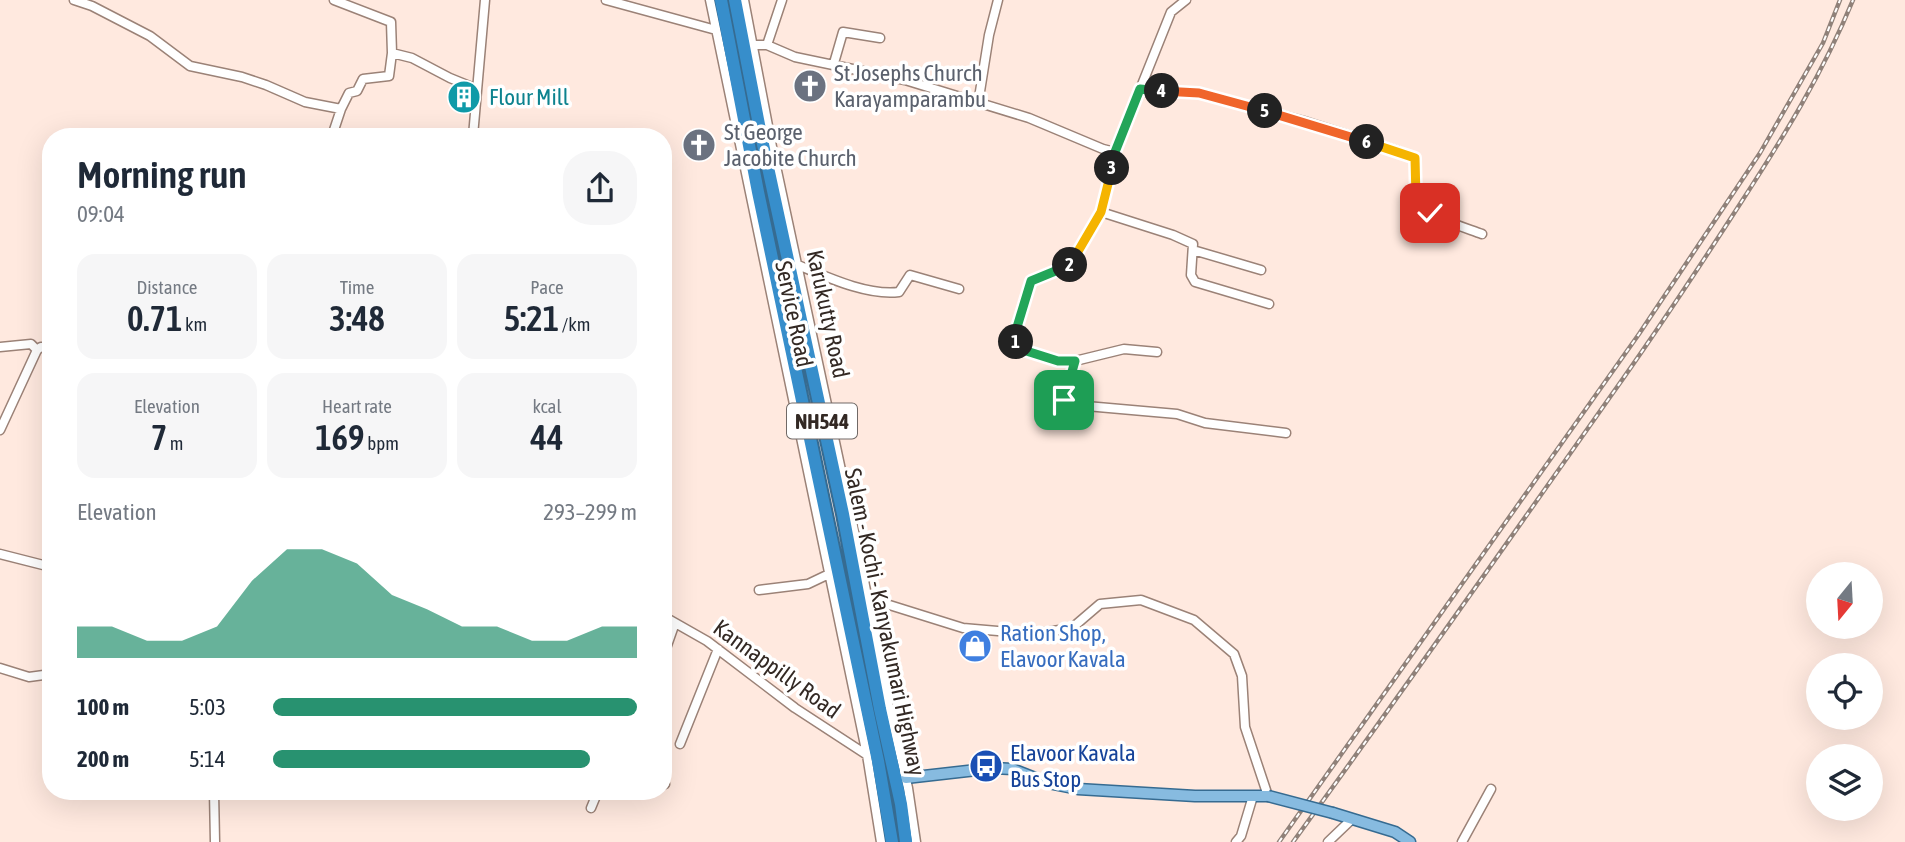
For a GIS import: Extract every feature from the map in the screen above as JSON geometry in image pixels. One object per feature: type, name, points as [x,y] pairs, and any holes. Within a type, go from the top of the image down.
[{"type":"highway","name":"Salem - Kochi - Kanyakumari Highway","points":[[721,0],[872,758],[892,842]]},
{"type":"highway","name":"Salem - Kochi - Kanyakumari Highway","points":[[735,0],[761,135],[900,778],[906,842]]},
{"type":"main road","points":[[900,778],[994,768],[1012,769],[1048,783],[1078,789],[1195,796],[1268,796],[1395,832],[1410,842]]},
{"type":"street","points":[[74,0],[92,6],[150,36],[190,66],[242,77],[305,102],[341,109]]},
{"type":"street","points":[[334,0],[391,22],[393,53],[389,76],[363,79],[357,91],[349,93],[335,128]]},
{"type":"street","points":[[474,128],[485,0]]},
{"type":"street","points":[[606,0],[716,30]]},
{"type":"street","name":"Service Road","points":[[709,0],[829,574],[872,758],[881,842]]},
{"type":"street","name":"Karukutty Road","points":[[744,0],[773,152],[867,597],[900,778],[916,842]]},
{"type":"street","points":[[767,45],[782,0]]},
{"type":"street","points":[[978,104],[989,35],[998,0]]},
{"type":"street","points":[[1157,352],[1124,349],[1075,361],[1058,361],[1020,349],[1014,337],[1031,281],[1071,264],[1101,212],[1115,152],[1140,89],[1171,12],[1186,0]]},
{"type":"street","points":[[834,63],[843,32],[880,38]]},
{"type":"street","points":[[753,45],[767,45],[795,57],[905,79],[1029,118],[1115,152]]},
{"type":"street","points":[[393,53],[412,58],[450,79],[477,89]]},
{"type":"street","points":[[1140,89],[1199,93],[1304,121],[1415,158],[1416,198],[1421,205],[1430,213],[1482,234]]},
{"type":"street","points":[[1101,212],[1193,244],[1191,275],[1195,282],[1269,304]]},
{"type":"street","points":[[1193,250],[1261,270]]},
{"type":"street","points":[[798,265],[833,280],[880,291],[899,292],[910,275],[959,289]]},
{"type":"street","points":[[0,347],[32,344],[37,350]]},
{"type":"street","points":[[0,430],[37,350],[42,347]]},
{"type":"street","points":[[1075,361],[1064,400],[1075,405],[1177,414],[1205,423],[1286,433]]},
{"type":"street","points":[[0,554],[42,565]]},
{"type":"street","points":[[759,590],[808,584],[829,574]]},
{"type":"street","points":[[867,597],[963,628],[1034,634],[1072,628],[1100,604],[1141,600],[1194,620],[1234,653],[1242,676],[1245,727],[1268,796]]},
{"type":"street","name":"Kannappilly Road","points":[[672,621],[718,649],[794,708],[872,758]]},
{"type":"street","points":[[672,632],[675,623]]},
{"type":"street","points":[[680,744],[718,649]]},
{"type":"street","points":[[0,668],[29,677],[42,675]]},
{"type":"street","points":[[1462,842],[1491,789]]},
{"type":"street","points":[[1236,842],[1254,796]]},
{"type":"street","points":[[214,800],[215,842]]},
{"type":"street","points":[[591,808],[594,800]]},
{"type":"street","points":[[1328,842],[1352,819]]},
{"type":"railway","points":[[1279,842],[1639,334],[1760,153],[1823,43],[1840,0]]},
{"type":"railway","points":[[1293,842],[1531,509],[1692,277],[1801,105],[1853,0]]},
{"type":"place","name":"St Josephs Church Karayamparambu","points":[[810,86]]},
{"type":"place","name":"Flour Mill","points":[[464,97]]},
{"type":"place","name":"St George Jacobite Church","points":[[699,145]]},
{"type":"place","name":"Ration Shop, Elavoor Kavala","points":[[975,646]]},
{"type":"place","name":"Elavoor Kavala Bus Stop","points":[[986,766]]},
{"type":"route","points":[[1064,400],[1075,361],[1058,361],[1020,349],[1014,337],[1031,281],[1071,264],[1101,212],[1115,152],[1140,89],[1199,93],[1304,121],[1415,158],[1416,198],[1430,213]]}]
